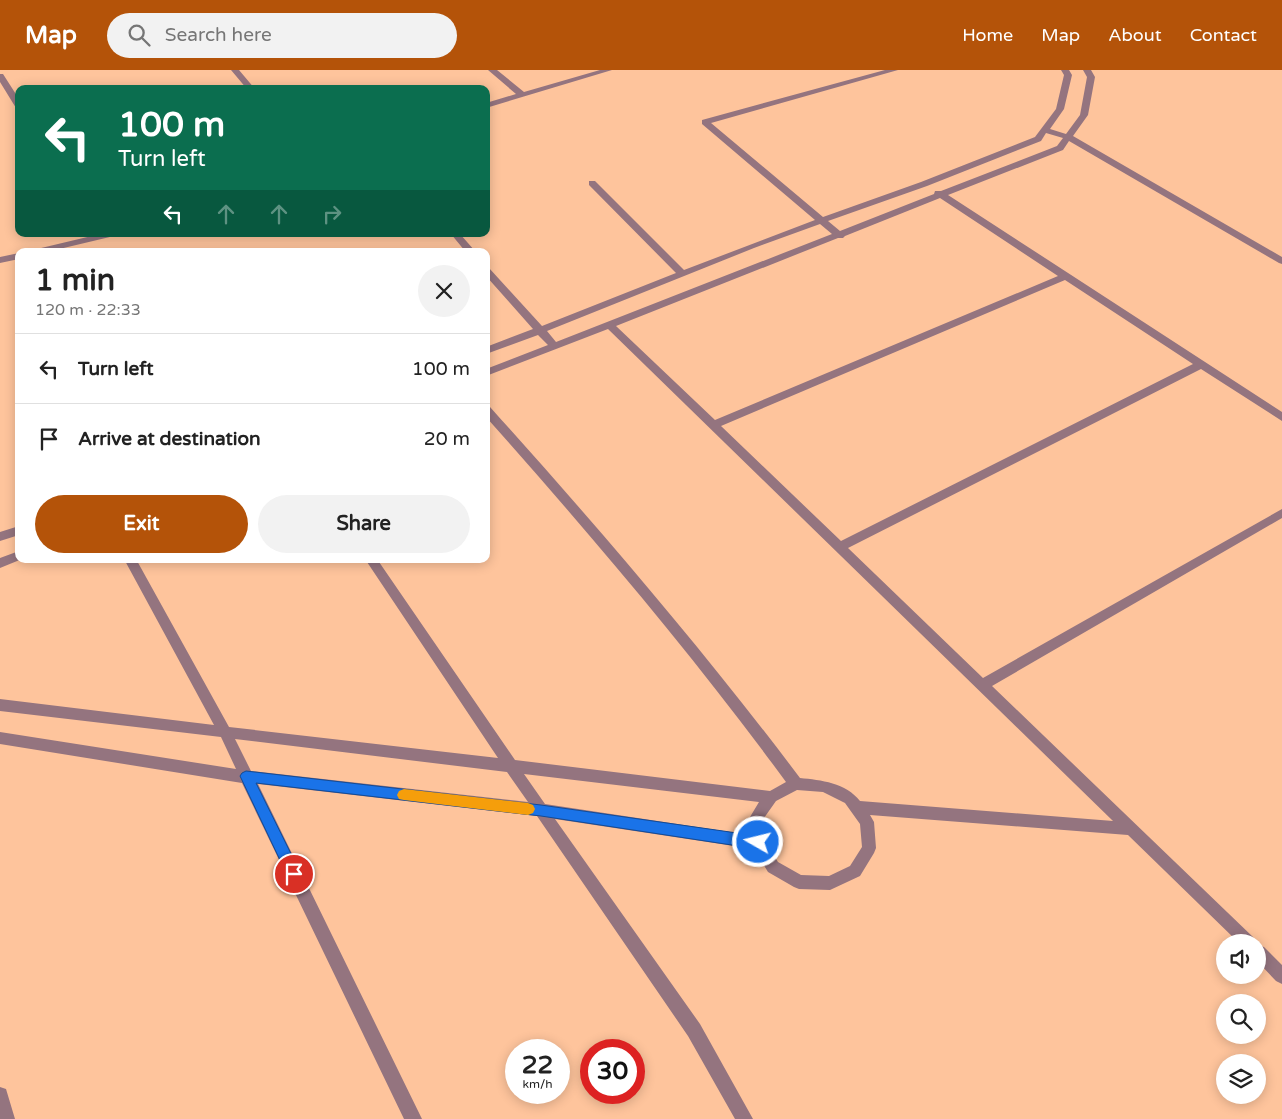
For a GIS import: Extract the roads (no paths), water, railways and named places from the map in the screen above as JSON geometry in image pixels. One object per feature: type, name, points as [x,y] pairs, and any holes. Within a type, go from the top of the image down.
[{"type":"street","points":[[235,70],[248,85]]},
{"type":"street","points":[[492,70],[522,95]]},
{"type":"street","points":[[490,105],[608,70]]},
{"type":"street","points":[[840,236],[705,122],[894,70]]},
{"type":"street","points":[[490,349],[682,273],[924,184],[1038,139],[1060,109],[1068,75],[1065,70]]},
{"type":"street","points":[[490,371],[943,196],[1060,148],[1084,115],[1091,77],[1087,70]]},
{"type":"street","points":[[0,76],[15,100]]},
{"type":"street","points":[[1044,130],[1068,137],[1282,261]]},
{"type":"street","points":[[592,183],[682,273]]},
{"type":"street","points":[[924,184],[1282,417]]},
{"type":"street","points":[[51,248],[92,237]]},
{"type":"street","points":[[458,237],[467,248]]},
{"type":"street","points":[[0,260],[15,257]]},
{"type":"street","points":[[490,274],[554,347]]},
{"type":"street","points":[[713,425],[1066,276]]},
{"type":"street","points":[[610,325],[1240,934]]},
{"type":"street","points":[[839,547],[1202,364]]},
{"type":"street","points":[[490,414],[574,507],[752,723],[796,784]]},
{"type":"street","points":[[982,686],[1282,513]]},
{"type":"street","points":[[0,537],[15,531]]},
{"type":"street","points":[[0,563],[15,557]]},
{"type":"street","points":[[132,563],[225,732],[413,1119]]},
{"type":"street","points":[[374,563],[541,810],[694,1030],[744,1119]]},
{"type":"street","points":[[0,705],[771,797]]},
{"type":"street","points":[[0,738],[246,776],[541,810],[758,842]]},
{"type":"street","points":[[796,784],[825,786],[850,799],[867,822],[869,848],[855,871],[830,883],[799,882],[773,867],[758,842],[757,817],[771,797],[796,784]]},
{"type":"street","points":[[855,807],[1131,829]]},
{"type":"street","points":[[1266,960],[1282,976]]},
{"type":"street","points":[[0,1095],[6,1119]]}]
